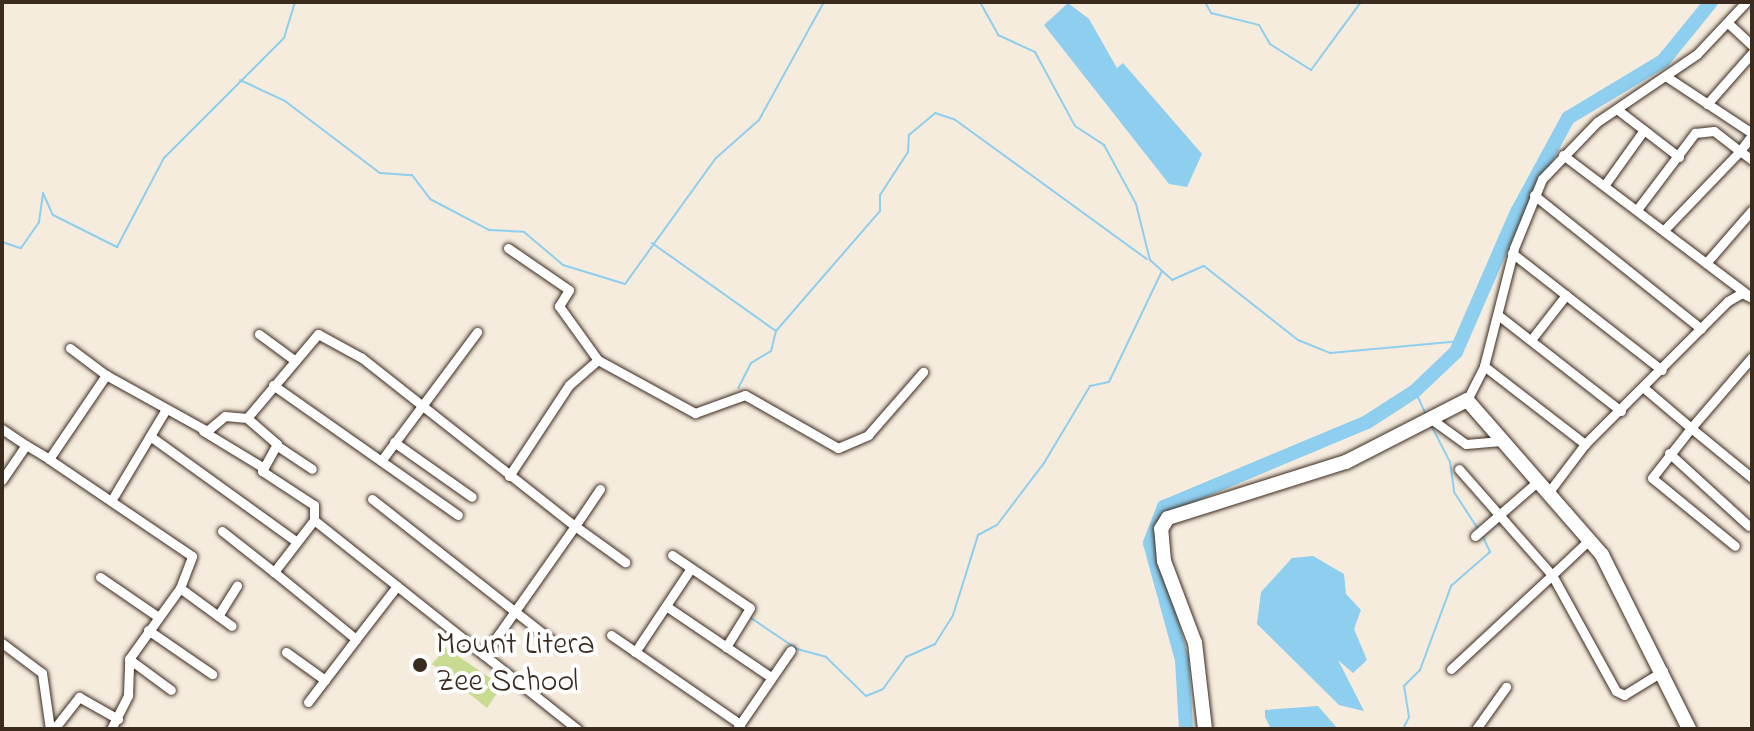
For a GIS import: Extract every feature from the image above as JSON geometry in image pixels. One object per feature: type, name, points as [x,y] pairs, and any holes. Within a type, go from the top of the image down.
[{"type":"street","points":[[1205,729],[1195,643],[1161,541],[1168,518],[1321,472],[1431,422],[1467,400],[1484,366],[1512,253],[1534,195],[1563,155],[1618,110],[1667,77],[1728,23],[1746,2]]},
{"type":"street","points":[[1728,23],[1752,45]]},
{"type":"street","points":[[1707,104],[1752,53]]},
{"type":"street","points":[[1665,229],[1740,151],[1752,134],[1667,77]]},
{"type":"street","points":[[1618,110],[1679,157]]},
{"type":"street","points":[[1606,183],[1644,130]]},
{"type":"street","points":[[1639,207],[1704,130],[1752,160]]},
{"type":"street","points":[[1563,155],[1639,207],[1751,297]]},
{"type":"street","points":[[1534,195],[1701,329]]},
{"type":"street","points":[[1706,263],[1748,223],[1752,210]]},
{"type":"street","points":[[508,248],[569,290],[559,306],[598,360],[695,413],[745,395],[838,448],[868,435],[923,372]]},
{"type":"street","points":[[1512,253],[1662,370]]},
{"type":"street","points":[[1534,336],[1566,295]]},
{"type":"street","points":[[1479,532],[1543,487],[1735,295],[1751,297]]},
{"type":"street","points":[[1498,315],[1534,336],[1621,411]]},
{"type":"street","points":[[381,461],[477,332]]},
{"type":"street","points":[[259,334],[294,360]]},
{"type":"street","points":[[247,418],[308,341],[325,335],[625,562]]},
{"type":"street","points":[[70,348],[106,375],[264,468],[314,505],[314,520],[274,572]]},
{"type":"street","points":[[1735,546],[1654,480],[1669,453],[1752,357]]},
{"type":"street","points":[[509,476],[569,385],[598,360]]},
{"type":"street","points":[[1484,366],[1585,444]]},
{"type":"street","points":[[49,459],[106,375]]},
{"type":"street","points":[[273,385],[458,515]]},
{"type":"street","points":[[1644,388],[1752,478]]},
{"type":"street","points":[[1467,400],[1589,540],[1663,671],[1689,729]]},
{"type":"street","points":[[114,496],[166,409]]},
{"type":"street","points":[[203,431],[225,416],[247,418],[276,445],[312,469]]},
{"type":"street","points":[[1431,422],[1466,444],[1501,441]]},
{"type":"street","points":[[2,429],[114,496],[190,551],[180,588],[129,659],[118,719],[111,729]]},
{"type":"street","points":[[150,436],[297,542]]},
{"type":"street","points":[[394,442],[472,497]]},
{"type":"street","points":[[2,480],[26,445]]},
{"type":"street","points":[[264,468],[276,445]]},
{"type":"street","points":[[1669,453],[1749,526]]},
{"type":"street","points":[[1459,469],[1552,575],[1618,693],[1663,671]]},
{"type":"street","points":[[484,655],[600,489]]},
{"type":"street","points":[[372,499],[517,609],[560,647]]},
{"type":"street","points":[[314,520],[577,729]]},
{"type":"street","points":[[222,531],[356,639]]},
{"type":"street","points":[[1451,669],[1589,540]]},
{"type":"street","points":[[672,555],[750,608],[726,647]]},
{"type":"street","points":[[635,652],[691,568]]},
{"type":"street","points":[[100,577],[157,616]]},
{"type":"street","points":[[218,616],[237,585]]},
{"type":"street","points":[[308,702],[397,586]]},
{"type":"street","points":[[180,588],[232,626]]},
{"type":"street","points":[[666,606],[771,677]]},
{"type":"street","points":[[148,630],[212,674]]},
{"type":"street","points":[[611,635],[738,727],[791,650]]},
{"type":"street","points":[[2,643],[42,673],[52,729]]},
{"type":"street","points":[[286,652],[325,680]]},
{"type":"street","points":[[129,659],[171,690]]},
{"type":"street","points":[[1476,729],[1506,687]]},
{"type":"street","points":[[52,729],[79,697],[118,719]]},
{"type":"green space","points":[[446,648],[502,686],[487,708],[432,664]]},
{"type":"water","points":[[1068,3],[1089,19],[1117,68],[1123,63],[1202,154],[1187,187],[1169,184],[1044,25]]},
{"type":"water","points":[[1313,556],[1344,574],[1346,594],[1361,610],[1354,629],[1367,660],[1353,673],[1338,660],[1364,711],[1339,705],[1257,624],[1261,592],[1292,558]]},
{"type":"water","points":[[1318,706],[1338,729],[1271,729],[1265,717],[1265,710]]},
{"type":"waterway","points":[[2,242],[21,248],[39,222],[43,193],[53,215],[117,247],[164,158],[284,38],[295,2]]},
{"type":"waterway","points":[[240,80],[285,101],[380,173],[412,175],[430,199],[489,230],[524,232],[563,265],[625,284],[716,158],[759,120],[824,2]]},
{"type":"waterway","points":[[944,2],[975,2]]},
{"type":"waterway","points":[[980,2],[998,35],[1035,52],[1075,126],[1104,145],[1136,204],[1150,260],[1172,280],[1204,266],[1298,340],[1330,353],[1461,341]]},
{"type":"waterway","points":[[1205,2],[1211,13],[1259,25],[1270,44],[1311,70],[1361,2]]},
{"type":"waterway","points":[[1186,729],[1182,660],[1150,543],[1164,507],[1367,422],[1415,391],[1456,352],[1517,212],[1568,118],[1663,61],[1711,2]]},
{"type":"waterway","points":[[776,331],[880,211],[880,195],[908,152],[909,135],[935,113],[954,119],[1147,259]]},
{"type":"waterway","points":[[652,243],[776,331],[771,351],[751,363],[738,388]]},
{"type":"waterway","points":[[751,618],[797,649],[826,657],[866,696],[883,689],[906,657],[935,644],[953,615],[978,535],[997,525],[1044,463],[1090,386],[1109,382],[1162,271]]},
{"type":"waterway","points":[[1415,391],[1426,415]]},
{"type":"waterway","points":[[1431,425],[1450,462],[1454,492],[1478,529]]},
{"type":"waterway","points":[[1403,729],[1409,717],[1404,686],[1420,670],[1451,586],[1490,552],[1482,535]]},
{"type":"place","name":"Mount Litera Zee School","points":[[420,665]]}]
